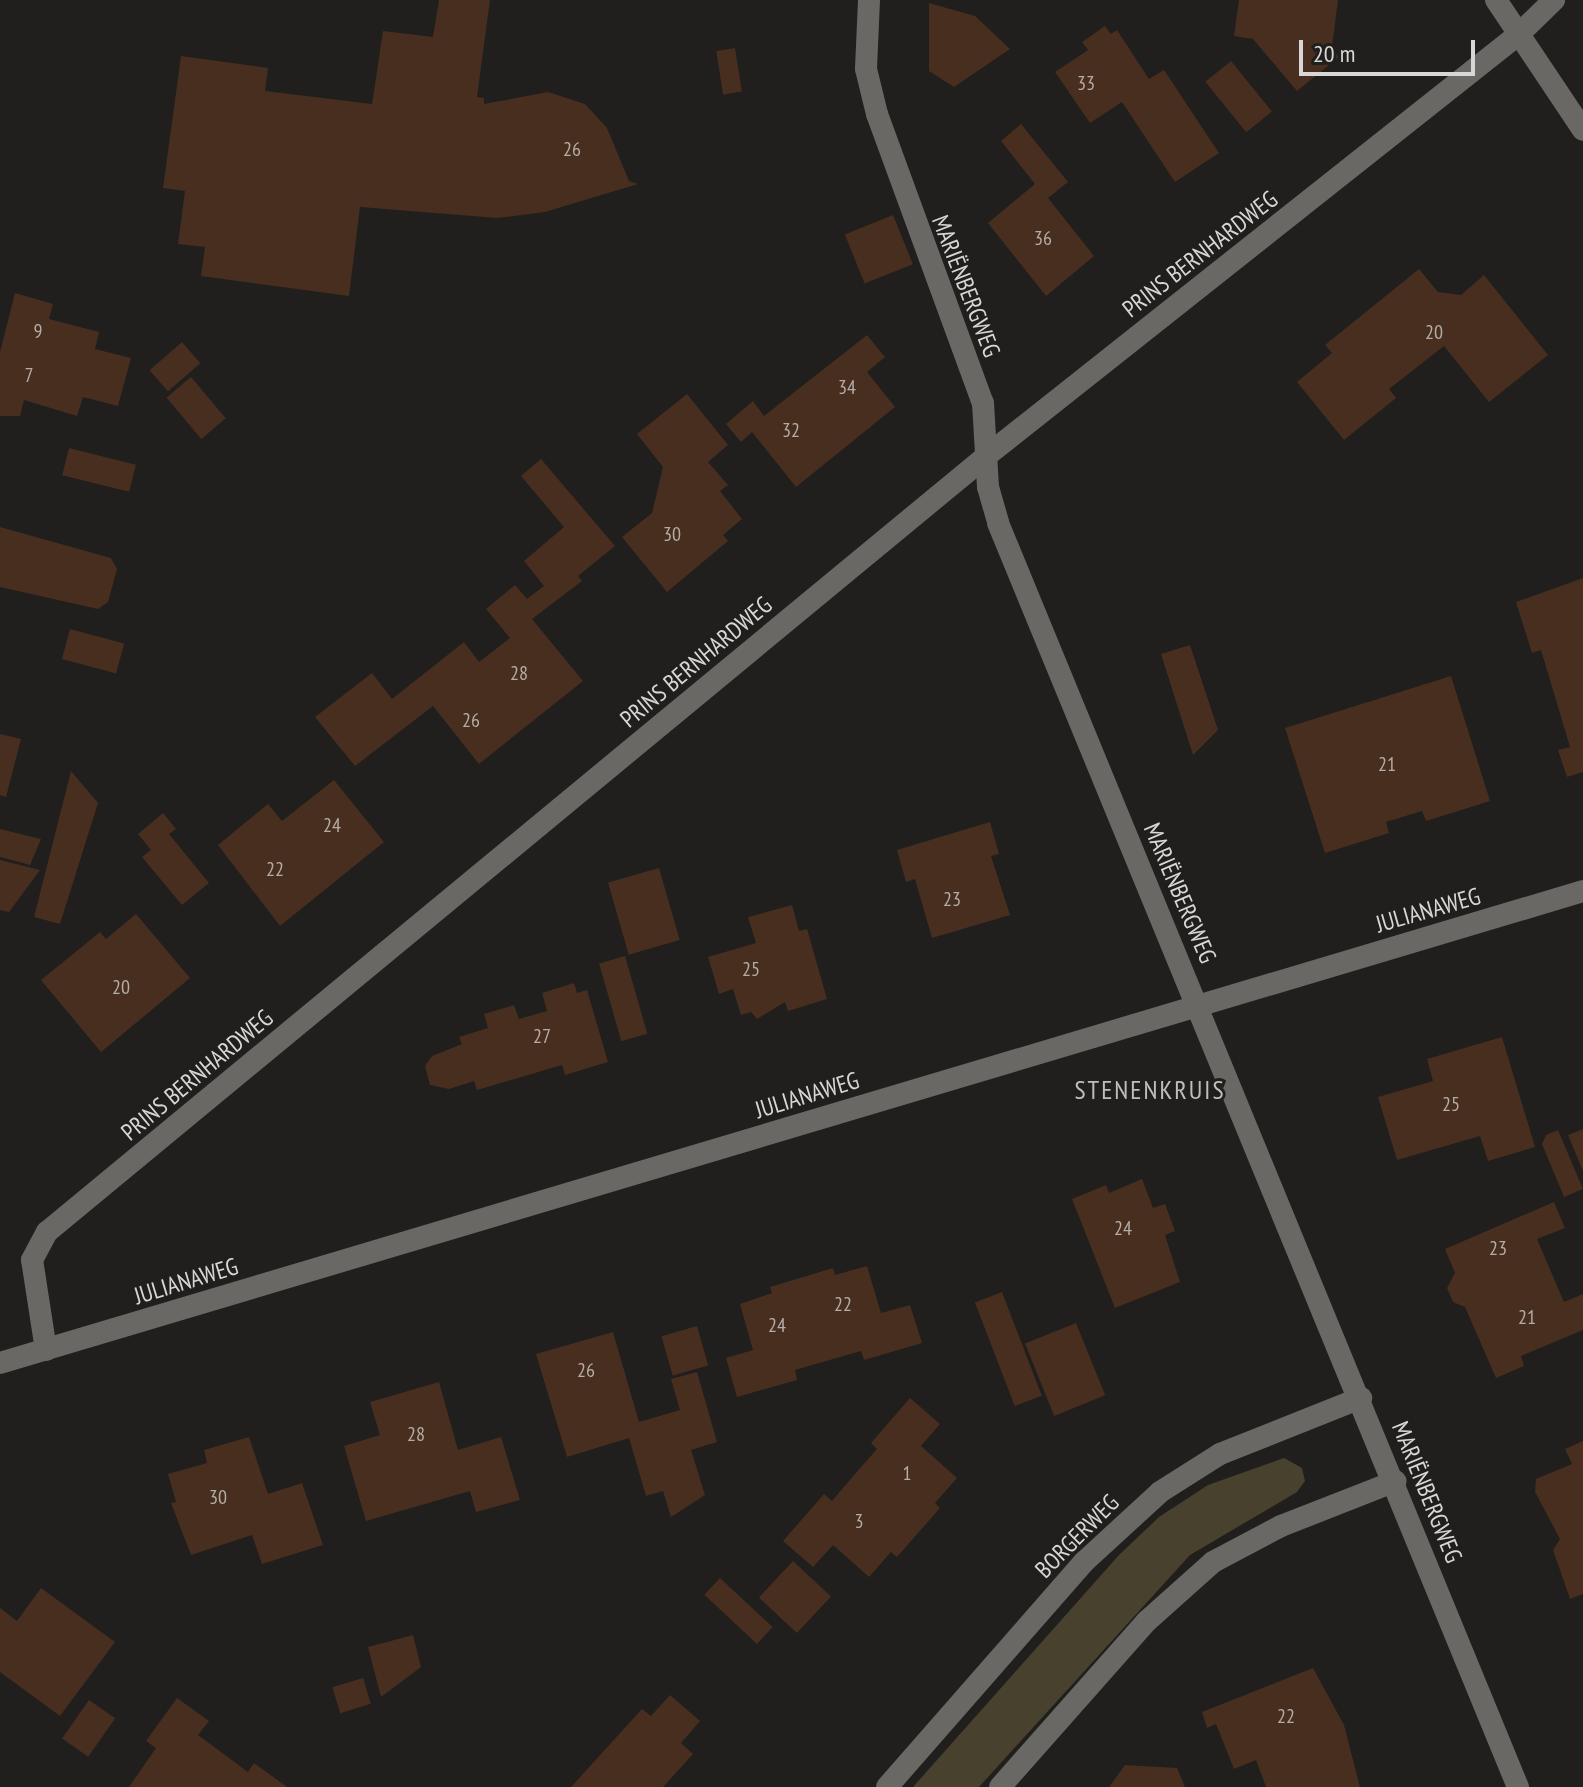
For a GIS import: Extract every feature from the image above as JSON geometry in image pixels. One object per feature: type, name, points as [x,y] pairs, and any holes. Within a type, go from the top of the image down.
[{"type":"street","name":"MARIËNBERGWEG","points":[[869,0],[866,69],[877,114],[983,403],[985,457],[998,523],[1396,1481],[1518,1787]]},
{"type":"street","points":[[1496,0],[1583,130]]},
{"type":"street","name":"PRINS BERNHARDWEG","points":[[46,1350],[32,1260],[47,1232],[985,457],[1519,34],[1554,0]]},
{"type":"street","name":"JULIANAWEG","points":[[46,1350],[1583,891]]},
{"type":"street","points":[[0,1363],[46,1350]]},
{"type":"street","name":"BORGERWEG","points":[[887,1787],[1084,1562],[1160,1492],[1220,1454],[1361,1398]]},
{"type":"street","points":[[1000,1787],[1147,1621],[1213,1562],[1281,1526],[1396,1481]]},
{"type":"shaded area","points":[[1284,1458],[1302,1468],[1305,1481],[1297,1492],[1190,1555],[979,1787],[913,1787],[1119,1555],[1159,1517],[1208,1485]]},
{"type":"building","points":[[439,0],[490,0],[477,97],[484,98],[484,104],[548,92],[585,104],[607,128],[629,181],[638,184],[545,212],[497,218],[360,207],[349,296],[201,276],[205,247],[178,244],[185,191],[163,188],[181,56],[268,68],[265,91],[372,104],[383,31],[433,37]]},
{"type":"building","points":[[1239,0],[1338,0],[1332,47],[1339,57],[1297,91],[1253,39],[1234,36]]},
{"type":"building","points":[[929,3],[975,16],[1010,49],[954,87],[929,71]]},
{"type":"building","points":[[1105,26],[1111,34],[1117,30],[1149,79],[1164,70],[1219,153],[1175,182],[1122,102],[1090,123],[1055,72],[1088,50],[1082,42]]},
{"type":"building","points":[[735,48],[742,91],[723,94],[716,51]]},
{"type":"building","points":[[1231,61],[1272,112],[1246,132],[1205,82]]},
{"type":"building","points":[[1021,124],[1068,182],[1048,198],[1094,256],[1046,296],[988,223],[1035,184],[1001,141]]},
{"type":"building","points":[[893,215],[913,264],[865,284],[845,234]]},
{"type":"building","points":[[1419,269],[1438,292],[1461,295],[1484,275],[1548,355],[1489,402],[1444,346],[1389,389],[1396,398],[1344,440],[1297,382],[1332,353],[1325,345]]},
{"type":"building","points":[[15,293],[53,304],[49,319],[99,332],[95,349],[131,358],[118,406],[83,397],[77,416],[24,400],[20,416],[0,416],[0,352]]},
{"type":"building","points":[[867,335],[885,357],[867,372],[895,407],[796,487],[752,432],[741,442],[726,424],[753,401],[764,416]]},
{"type":"building","points":[[182,342],[200,363],[168,391],[150,370]]},
{"type":"building","points":[[191,377],[226,418],[201,439],[166,398]]},
{"type":"building","points":[[687,394],[728,445],[708,462],[728,485],[720,491],[742,519],[723,535],[728,541],[667,592],[622,537],[652,513],[663,467],[637,434]]},
{"type":"building","points":[[69,448],[136,465],[129,492],[62,475]]},
{"type":"building","points":[[541,459],[615,546],[578,576],[582,581],[532,619],[583,681],[479,764],[433,706],[355,766],[315,717],[372,673],[392,699],[464,642],[479,662],[510,638],[486,609],[515,585],[527,599],[544,586],[524,561],[564,527],[521,476]]},
{"type":"building","points":[[0,527],[111,558],[117,569],[108,602],[98,609],[0,587]]},
{"type":"building","points":[[1583,578],[1583,772],[1567,777],[1558,750],[1570,747],[1541,650],[1532,653],[1516,602]]},
{"type":"building","points":[[70,629],[124,643],[116,673],[62,659]]},
{"type":"building","points":[[1190,645],[1218,730],[1193,755],[1161,654]]},
{"type":"building","points":[[1451,676],[1490,801],[1426,821],[1422,811],[1386,822],[1389,833],[1325,853],[1285,728]]},
{"type":"building","points":[[0,734],[21,739],[6,797],[0,795]]},
{"type":"building","points":[[71,771],[98,803],[60,924],[34,917]]},
{"type":"building","points":[[334,780],[384,842],[280,926],[218,845],[268,804],[282,821]]},
{"type":"building","points":[[163,813],[176,829],[169,834],[209,883],[182,905],[142,857],[151,850],[138,834]]},
{"type":"building","points":[[990,822],[999,854],[991,856],[1010,915],[932,938],[915,879],[906,882],[897,850]]},
{"type":"building","points":[[0,829],[41,839],[30,865],[0,857]]},
{"type":"building","points":[[0,860],[40,870],[9,912],[0,910]]},
{"type":"building","points":[[659,868],[680,940],[629,955],[608,883]]},
{"type":"building","points":[[792,905],[799,931],[807,929],[827,999],[788,1011],[785,1002],[757,1019],[751,1012],[741,1015],[733,989],[719,994],[708,957],[756,943],[748,917]]},
{"type":"building","points":[[136,914],[190,978],[101,1052],[41,980],[100,932],[106,939]]},
{"type":"building","points":[[625,956],[647,1034],[621,1041],[599,963]]},
{"type":"building","points":[[574,983],[577,993],[587,990],[608,1062],[565,1075],[562,1065],[477,1090],[474,1081],[449,1089],[430,1085],[425,1066],[432,1056],[462,1044],[459,1037],[488,1028],[484,1014],[514,1005],[519,1019],[547,1011],[542,993]]},
{"type":"building","points":[[1502,1037],[1535,1147],[1488,1161],[1480,1136],[1397,1160],[1378,1097],[1433,1081],[1427,1059]]},
{"type":"building","points":[[1583,1129],[1583,1171],[1568,1135]]},
{"type":"building","points":[[1558,1130],[1583,1189],[1564,1197],[1542,1144],[1546,1135]]},
{"type":"building","points":[[1142,1179],[1153,1208],[1165,1204],[1175,1231],[1165,1235],[1180,1282],[1115,1308],[1072,1199],[1106,1185],[1109,1193]]},
{"type":"building","points":[[1554,1202],[1565,1228],[1537,1239],[1564,1302],[1583,1294],[1583,1330],[1521,1356],[1524,1366],[1496,1378],[1465,1307],[1453,1302],[1447,1288],[1455,1273],[1445,1249]]},
{"type":"building","points":[[867,1266],[881,1313],[910,1305],[922,1343],[864,1360],[861,1351],[795,1370],[797,1380],[737,1397],[726,1358],[753,1350],[740,1304],[772,1293],[770,1287],[833,1268],[835,1275]]},
{"type":"building","points":[[1002,1292],[1042,1396],[1015,1406],[975,1302]]},
{"type":"building","points":[[1076,1323],[1105,1395],[1054,1416],[1025,1344]]},
{"type":"building","points":[[697,1326],[708,1365],[673,1376],[661,1336]]},
{"type":"building","points":[[613,1332],[639,1422],[680,1410],[671,1379],[697,1372],[717,1442],[691,1450],[705,1495],[671,1517],[663,1491],[646,1496],[629,1438],[567,1457],[536,1354]]},
{"type":"building","points":[[439,1382],[458,1450],[501,1437],[520,1500],[476,1512],[470,1491],[366,1521],[344,1446],[380,1435],[370,1402]]},
{"type":"building","points":[[910,1398],[940,1424],[921,1446],[957,1478],[935,1503],[940,1508],[897,1557],[891,1552],[869,1577],[833,1545],[813,1567],[783,1541],[824,1494],[832,1501],[877,1449],[871,1443]]},
{"type":"building","points":[[249,1437],[268,1494],[302,1483],[323,1545],[262,1564],[252,1535],[191,1555],[171,1503],[176,1502],[168,1474],[207,1463],[204,1450]]},
{"type":"building","points":[[1583,1441],[1583,1594],[1570,1599],[1553,1550],[1560,1539],[1535,1492],[1536,1479],[1572,1464],[1565,1449]]},
{"type":"building","points":[[793,1561],[831,1596],[797,1633],[759,1598]]},
{"type":"building","points":[[720,1578],[773,1627],[757,1644],[704,1595]]},
{"type":"building","points":[[41,1588],[115,1642],[60,1716],[0,1672],[0,1608],[17,1621]]},
{"type":"building","points":[[413,1635],[421,1667],[381,1697],[368,1647]]},
{"type":"building","points":[[1313,1668],[1344,1725],[1360,1787],[1266,1787],[1256,1760],[1234,1769],[1216,1724],[1207,1728],[1202,1712]]},
{"type":"building","points":[[363,1678],[371,1704],[340,1713],[332,1687]]},
{"type":"building","points":[[670,1695],[700,1721],[681,1743],[693,1754],[663,1787],[571,1787],[642,1709],[651,1716]]},
{"type":"building","points":[[177,1698],[209,1721],[198,1735],[248,1772],[254,1763],[287,1787],[129,1787],[156,1748],[146,1741]]},
{"type":"building","points":[[89,1700],[115,1718],[88,1757],[62,1739]]},
{"type":"building","points":[[1125,1765],[1177,1768],[1185,1787],[1109,1787]]},
{"type":"district","name":"STENENKRUIS","points":[[1150,1090]]}]
